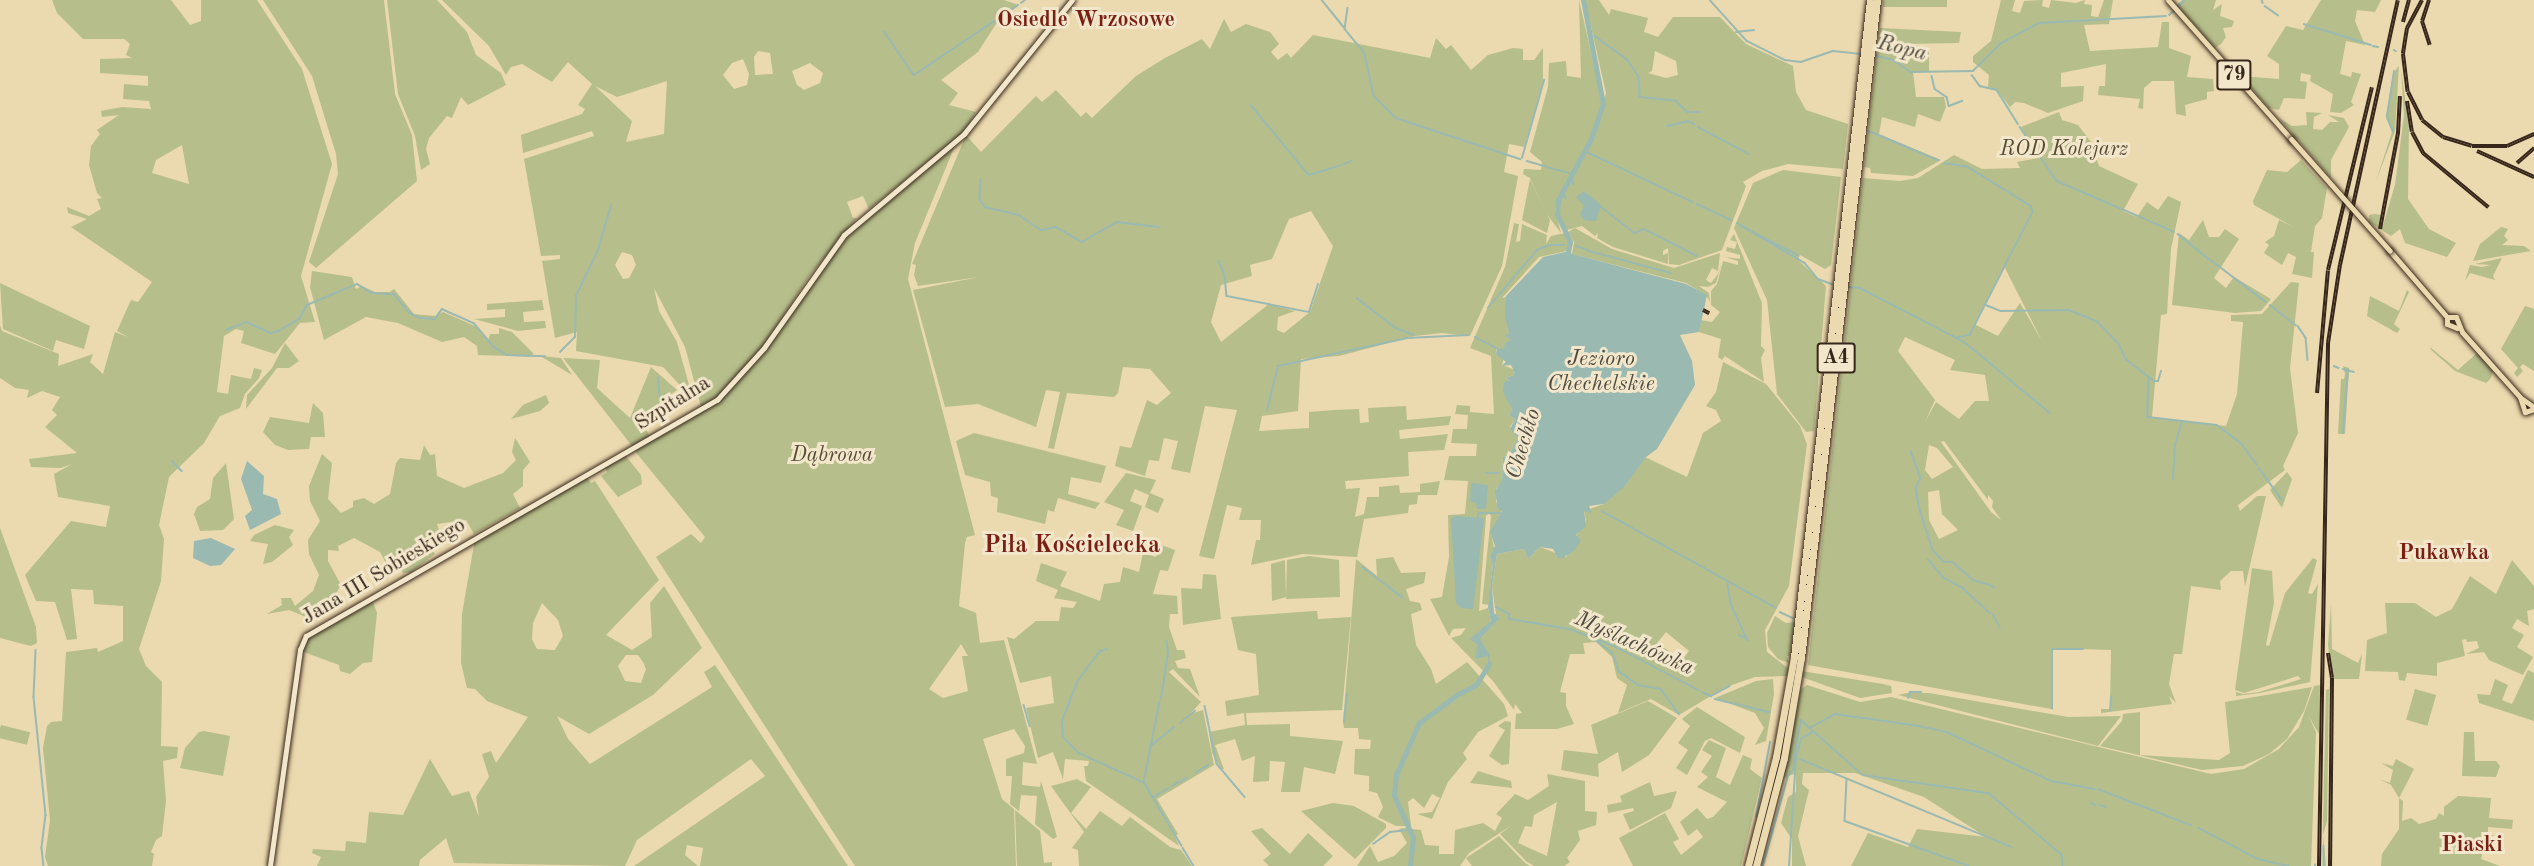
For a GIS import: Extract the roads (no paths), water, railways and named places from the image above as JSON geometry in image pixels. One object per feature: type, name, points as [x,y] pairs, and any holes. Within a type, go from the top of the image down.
[{"type":"highway","name":"A4","points":[[1756,866],[1779,780],[1793,688],[1867,54],[1870,0]]},
{"type":"highway","name":"A4","points":[[1867,54],[1877,0]]},
{"type":"highway","name":"A4","points":[[1748,866],[1793,688]]},
{"type":"main road","name":"Szpitalna","points":[[619,456],[717,400],[764,348],[812,277],[859,219],[964,134],[1072,0]]},
{"type":"main road","name":"79","points":[[2168,0],[2448,316],[2455,315],[2455,323],[2462,332],[2532,409]]},
{"type":"main road","name":"Jana III Sobieskiego","points":[[270,866],[300,650],[306,636],[619,456]]},
{"type":"water","points":[[1584,191],[1601,205],[1596,221],[1584,220],[1580,214],[1584,206],[1576,197]]},
{"type":"water","name":"Jezioro Chechelskie","points":[[1565,252],[1686,284],[1707,295],[1699,332],[1680,335],[1692,361],[1695,385],[1657,449],[1646,457],[1625,486],[1604,504],[1589,506],[1592,513],[1584,511],[1586,526],[1576,535],[1581,540],[1575,550],[1563,558],[1558,558],[1553,549],[1540,547],[1528,559],[1524,549],[1497,554],[1492,587],[1494,613],[1500,618],[1480,639],[1490,655],[1488,670],[1488,656],[1476,659],[1477,644],[1470,639],[1491,621],[1488,608],[1493,564],[1490,557],[1495,546],[1490,532],[1502,511],[1498,509],[1495,491],[1502,480],[1503,457],[1509,455],[1518,438],[1510,429],[1515,419],[1509,415],[1512,409],[1503,392],[1504,382],[1510,380],[1505,378],[1514,375],[1513,369],[1511,365],[1501,366],[1506,362],[1496,354],[1497,348],[1504,349],[1505,343],[1511,340],[1505,336],[1509,333],[1505,316],[1506,296],[1543,257]]},
{"type":"water","points":[[247,461],[264,476],[263,494],[277,499],[281,514],[250,530],[245,516],[252,510],[241,479]]},
{"type":"water","points":[[1471,483],[1488,485],[1486,509],[1477,509],[1476,503],[1470,501]]},
{"type":"water","points":[[1455,516],[1484,518],[1473,609],[1461,608],[1456,603],[1451,519]]},
{"type":"water","points":[[211,538],[235,549],[221,565],[210,566],[193,558],[194,541]]},
{"type":"waterway","points":[[1021,3],[1025,0]]},
{"type":"waterway","points":[[1322,0],[1344,27]]},
{"type":"waterway","name":"Chechło","points":[[1567,257],[1570,242],[1557,214],[1558,200],[1591,139],[1603,104],[1583,0]]},
{"type":"waterway","name":"Ropa","points":[[1710,0],[1747,41],[1785,60],[1801,62],[1833,51],[1860,54]]},
{"type":"waterway","name":"Ropa","points":[[2177,7],[2185,0]]},
{"type":"waterway","points":[[884,31],[914,75],[1018,5]]},
{"type":"waterway","name":"Ropa","points":[[2265,6],[2278,15]]},
{"type":"waterway","points":[[1348,8],[1345,29],[1365,54],[1374,96],[1396,118],[1520,159]]},
{"type":"waterway","name":"Ropa","points":[[2169,15],[2174,11]]},
{"type":"waterway","name":"Ropa","points":[[1874,55],[1893,60],[1911,72],[1973,71],[2000,44],[2039,23],[2166,16]]},
{"type":"waterway","name":"Ropa","points":[[2304,24],[2371,45]]},
{"type":"waterway","points":[[1736,32],[1754,30]]},
{"type":"waterway","points":[[1595,36],[1627,59],[1639,77],[1640,97],[1676,101],[1688,112],[1694,112]]},
{"type":"waterway","name":"Ropa","points":[[2373,46],[2378,47]]},
{"type":"waterway","name":"Ropa","points":[[2393,132],[2387,116],[2394,72]]},
{"type":"waterway","points":[[1972,75],[1980,86],[1997,90],[2018,124]]},
{"type":"waterway","points":[[1932,76],[1935,89],[1947,97],[1949,106],[1962,101]]},
{"type":"waterway","points":[[1522,158],[1544,80]]},
{"type":"waterway","points":[[1251,105],[1309,175],[1341,165]]},
{"type":"waterway","points":[[1667,126],[1688,121],[1694,124]]},
{"type":"waterway","points":[[1698,127],[1749,154]]},
{"type":"waterway","points":[[2020,127],[2057,181],[2150,221]]},
{"type":"waterway","points":[[1869,131],[1938,160]]},
{"type":"waterway","points":[[1585,151],[1693,202]]},
{"type":"waterway","points":[[1344,164],[1351,161]]},
{"type":"waterway","points":[[1527,161],[1572,174]]},
{"type":"waterway","points":[[1944,163],[1968,167],[2031,206],[2033,212],[1970,335],[1957,338]]},
{"type":"waterway","name":"Chechło","points":[[1571,175],[1574,185]]},
{"type":"waterway","points":[[981,180],[980,200],[985,207],[1019,215],[1041,230],[1056,227],[1082,242],[1117,222],[1159,227]]},
{"type":"waterway","points":[[1697,204],[1731,220]]},
{"type":"waterway","points":[[560,352],[575,337],[576,296],[598,250],[611,205]]},
{"type":"waterway","points":[[1601,207],[1607,211]]},
{"type":"waterway","points":[[1609,213],[1635,233],[1644,229],[1697,256]]},
{"type":"waterway","points":[[2152,222],[2174,232]]},
{"type":"waterway","points":[[1737,223],[1805,263],[1818,279],[1832,284]]},
{"type":"waterway","points":[[1743,227],[1798,255]]},
{"type":"waterway","points":[[2178,234],[2209,259]]},
{"type":"waterway","points":[[1488,308],[1537,250],[1550,245],[1564,245]]},
{"type":"waterway","points":[[1576,246],[1588,250]]},
{"type":"waterway","points":[[1589,251],[1671,273]]},
{"type":"waterway","points":[[2211,260],[2266,302]]},
{"type":"waterway","points":[[1219,261],[1224,273]]},
{"type":"waterway","points":[[1225,275],[1227,296],[1309,312],[1318,284]]},
{"type":"waterway","points":[[226,330],[247,322],[271,333],[279,331],[299,319],[307,305],[357,284],[372,293],[394,294],[410,313],[420,318],[435,319],[442,309],[474,323],[494,347],[507,355],[545,356]]},
{"type":"waterway","points":[[1849,287],[1860,288],[1966,343],[2050,413]]},
{"type":"waterway","points":[[1357,298],[1396,328],[1414,335]]},
{"type":"waterway","points":[[1986,305],[2001,311],[2069,310],[2098,322],[2119,344],[2126,359],[2154,381],[2158,381],[2161,371]]},
{"type":"waterway","points":[[2270,305],[2296,325]]},
{"type":"waterway","points":[[2298,326],[2306,338],[2308,360]]},
{"type":"waterway","points":[[1267,411],[1278,366],[1407,338],[1468,335]]},
{"type":"waterway","points":[[1475,337],[1497,348]]},
{"type":"waterway","points":[[2334,366],[2339,368]]},
{"type":"waterway","points":[[2343,369],[2354,372]]},
{"type":"waterway","points":[[2343,433],[2348,370]]},
{"type":"waterway","points":[[643,422],[661,408],[658,378]]},
{"type":"waterway","points":[[2149,379],[2148,417],[2217,425],[2242,444],[2257,465]]},
{"type":"waterway","points":[[702,412],[707,409]]},
{"type":"waterway","points":[[685,421],[699,413]]},
{"type":"waterway","points":[[2173,480],[2175,444],[2182,422]]},
{"type":"waterway","points":[[1911,451],[1921,478],[1916,488],[1920,510],[1933,550],[1944,562],[1953,562],[1973,580],[1990,585]]},
{"type":"waterway","points":[[172,461],[182,471]]},
{"type":"waterway","points":[[2259,468],[2282,500]]},
{"type":"waterway","points":[[1486,473],[1498,473]]},
{"type":"waterway","points":[[1602,511],[1776,608]]},
{"type":"waterway","points":[[1478,517],[1478,513],[1500,513]]},
{"type":"waterway","points":[[1928,559],[1944,578],[1962,587],[1990,613]]},
{"type":"waterway","points":[[1363,567],[1402,597]]},
{"type":"waterway","points":[[1728,584],[1731,604],[1748,640]]},
{"type":"waterway","name":"Myślachówka","points":[[1496,607],[1509,614],[1510,619],[1570,629],[1614,646],[1699,690]]},
{"type":"waterway","points":[[1780,612],[1793,618]]},
{"type":"waterway","points":[[1993,614],[2000,627]]},
{"type":"waterway","points":[[1739,635],[1746,638]]},
{"type":"waterway","points":[[1167,641],[1168,651]]},
{"type":"waterway","points":[[1597,641],[1613,653],[1619,671],[1638,685],[1661,689],[1679,714]]},
{"type":"waterway","points":[[1101,651],[1107,649]]},
{"type":"waterway","points":[[2052,709],[2052,649],[2083,649]]},
{"type":"waterway","points":[[36,650],[34,697],[46,815],[42,848],[44,866]]},
{"type":"waterway","points":[[1079,679],[1100,651]]},
{"type":"waterway","points":[[1161,699],[1168,653]]},
{"type":"waterway","name":"Chechło","points":[[1410,866],[1413,838],[1394,796],[1396,775],[1419,723],[1458,694],[1476,685],[1489,664]]},
{"type":"waterway","points":[[1063,738],[1062,721],[1078,680]]},
{"type":"waterway","points":[[1702,692],[1711,696],[1730,686]]},
{"type":"waterway","points":[[1908,698],[1910,692],[1921,692]]},
{"type":"waterway","points":[[1344,722],[1347,694]]},
{"type":"waterway","points":[[2110,711],[2111,697]]},
{"type":"waterway","name":"Myślachówka","points":[[1715,699],[1769,712]]},
{"type":"waterway","points":[[1160,702],[1144,782],[1182,846]]},
{"type":"waterway","points":[[1024,705],[1030,726]]},
{"type":"waterway","points":[[1205,706],[1217,764],[1245,797]]},
{"type":"waterway","points":[[1180,723],[1195,711]]},
{"type":"waterway","points":[[1810,728],[1835,714],[1947,732],[2051,781],[2094,789]]},
{"type":"waterway","name":"Myślachówka","points":[[1801,720],[1863,775],[1987,793]]},
{"type":"waterway","points":[[1796,746],[1801,720]]},
{"type":"waterway","points":[[1152,745],[1174,727]]},
{"type":"waterway","points":[[1789,866],[1796,758],[1801,739],[1813,732]]},
{"type":"waterway","points":[[1065,739],[1079,753],[1143,782]]},
{"type":"waterway","points":[[1756,817],[1770,742]]},
{"type":"waterway","points":[[1763,866],[1788,776],[1793,770],[1796,747]]},
{"type":"waterway","points":[[1800,759],[2011,847]]},
{"type":"waterway","points":[[1195,773],[1209,765]]},
{"type":"waterway","points":[[1172,786],[1187,778]]},
{"type":"waterway","points":[[1847,780],[1845,821],[1969,866]]},
{"type":"waterway","points":[[1154,797],[1169,788]]},
{"type":"waterway","points":[[2098,789],[2191,825]]},
{"type":"waterway","name":"Myślachówka","points":[[1989,793],[2062,855],[2063,866]]},
{"type":"waterway","points":[[2091,803],[2096,805]]},
{"type":"waterway","points":[[2100,805],[2106,807]]},
{"type":"waterway","points":[[2199,828],[2258,859],[2288,866]]},
{"type":"waterway","points":[[1373,844],[1390,832],[1410,830]]},
{"type":"waterway","points":[[2324,846],[2324,866]]},
{"type":"waterway","points":[[1183,848],[1194,866]]},
{"type":"railway","points":[[2319,866],[2328,343],[2340,265],[2398,0]]},
{"type":"railway","points":[[2403,22],[2409,0]]},
{"type":"railway","points":[[2422,0],[2407,28],[2403,54],[2408,92],[2422,120],[2443,137],[2472,146],[2507,146],[2534,134]]},
{"type":"railway","points":[[2429,0],[2422,21],[2430,45]]},
{"type":"railway","points":[[2317,393],[2328,270],[2372,87]]},
{"type":"railway","points":[[2380,229],[2398,133],[2400,96]]},
{"type":"railway","points":[[2407,101],[2412,132],[2423,153],[2488,207]]},
{"type":"railway","points":[[2517,163],[2534,148]]},
{"type":"railway","points":[[2477,151],[2534,177]]},
{"type":"railway","points":[[1703,310],[1709,313]]},
{"type":"railway","points":[[2328,653],[2332,678],[2330,866]]},
{"type":"district","name":"Osiedle Wrzosowe","points":[[1086,21]]},
{"type":"district","name":"Piła Kościelecka","points":[[1072,547]]},
{"type":"district","name":"Pukawka","points":[[2444,554]]},
{"type":"district","name":"Piaski","points":[[2472,846]]},
{"type":"park label","name":"ROD Kolejarz","points":[[2064,150]]},
{"type":"park label","name":"Dąbrowa","points":[[832,456]]}]
